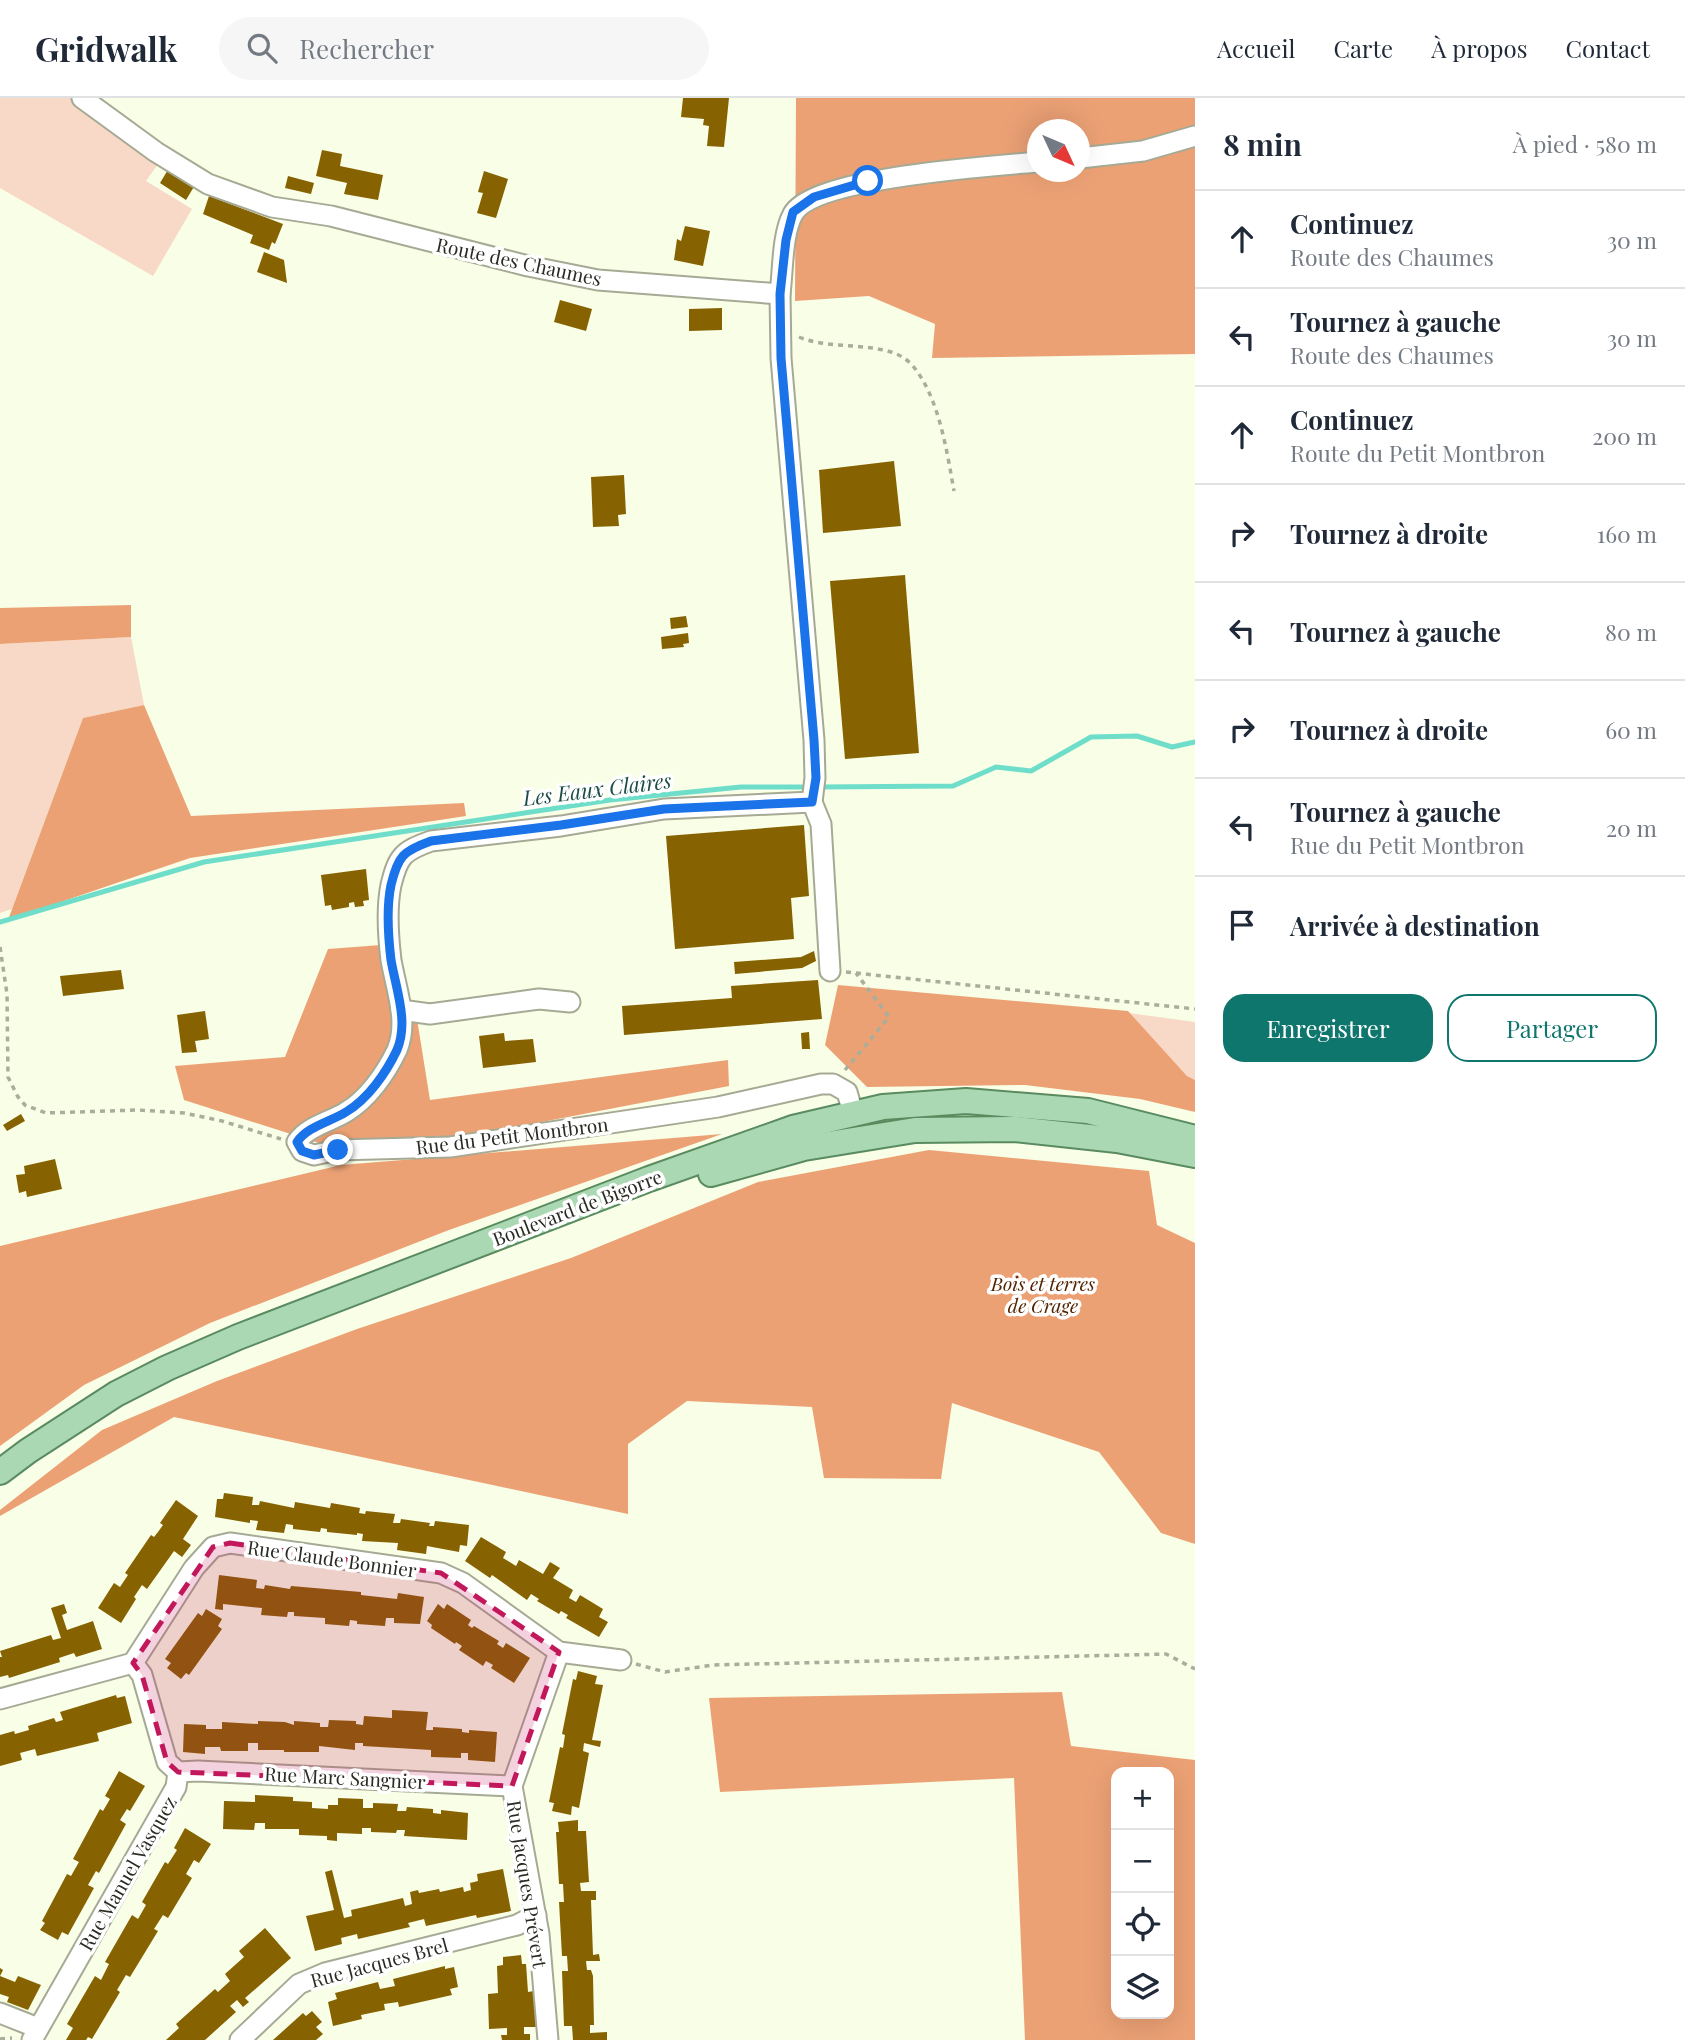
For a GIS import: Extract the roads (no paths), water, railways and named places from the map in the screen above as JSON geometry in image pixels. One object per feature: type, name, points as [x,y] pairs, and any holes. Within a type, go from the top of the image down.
[{"type":"main road","name":"Boulevard de Bigorre","points":[[0,1472],[27,1451],[116,1394],[238,1337],[649,1179],[793,1128],[883,1107],[966,1101],[1088,1111],[1195,1138]]},
{"type":"main road","name":"Boulevard de Bigorre","points":[[0,1489],[114,1409],[174,1379],[642,1197],[804,1147],[915,1130],[1015,1129],[1117,1140],[1195,1155]]},
{"type":"street","name":"Route des Chaumes","points":[[82,98],[156,152],[208,184],[272,206],[331,216],[527,266],[598,280],[780,294]]},
{"type":"street","points":[[1090,157],[1143,151],[1195,136]]},
{"type":"street","points":[[830,971],[821,824],[814,792],[800,556],[781,358],[780,294],[786,240],[793,212],[814,197],[868,181],[1027,163]]},
{"type":"street","points":[[570,1002],[539,999],[430,1014],[401,1010],[391,958],[387,901],[393,870],[402,857],[412,848],[431,841],[664,809],[814,792]]},
{"type":"street","name":"Rue du Petit Montbron","points":[[401,1010],[398,1046],[385,1072],[349,1111],[303,1133],[297,1142],[302,1151],[314,1155],[338,1150],[450,1147],[718,1107],[821,1084],[833,1084],[847,1092],[853,1113]]},
{"type":"street","name":"Rue Claude Bonnier","points":[[132,1663],[194,1569],[213,1547],[230,1543],[441,1573],[463,1583],[559,1652],[621,1660]]},
{"type":"street","name":"Rue Jacques Prévert","points":[[548,2040],[536,1916],[512,1786],[559,1652]]},
{"type":"street","points":[[0,1699],[132,1663]]},
{"type":"street","name":"Rue Manuel Vasquez","points":[[35,2034],[176,1787],[178,1772],[167,1762],[142,1675],[132,1663]]},
{"type":"street","name":"Rue Marc Sangnier","points":[[178,1772],[512,1786]]},
{"type":"street","name":"Rue Jacques Brel","points":[[240,2040],[299,1984],[325,1973],[517,1925],[536,1916]]},
{"type":"street","points":[[0,2013],[35,2034]]},
{"type":"waterway","name":"Les Eaux Claires","points":[[819,787],[953,786],[996,767],[1031,771],[1091,737],[1137,736],[1172,747],[1195,742]]},
{"type":"waterway","name":"Les Eaux Claires","points":[[0,922],[204,862],[610,800],[741,787],[809,787]]},
{"type":"park label","name":"Bois et terres de Crage","points":[[1043,1294]]}]
